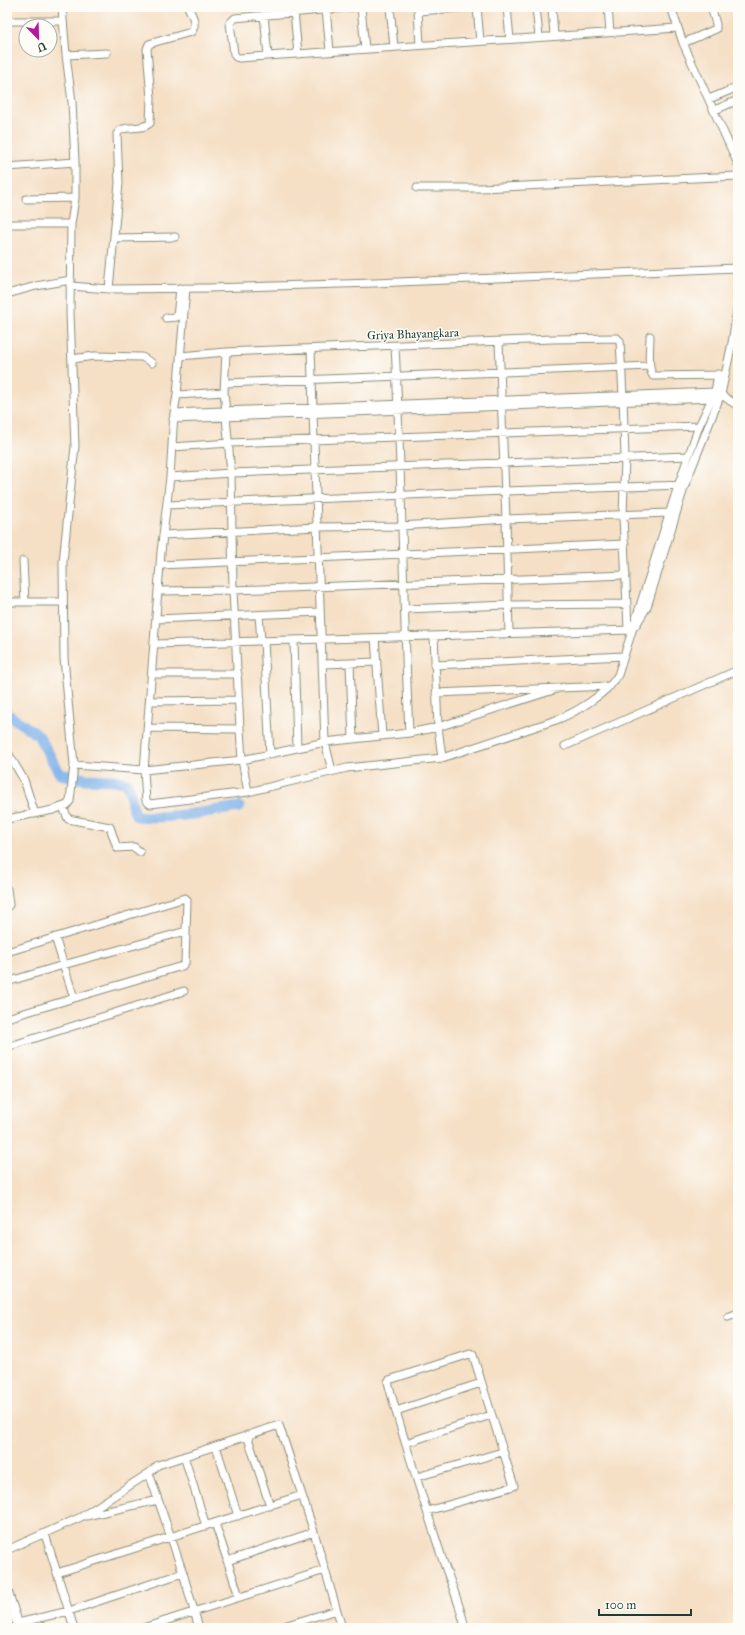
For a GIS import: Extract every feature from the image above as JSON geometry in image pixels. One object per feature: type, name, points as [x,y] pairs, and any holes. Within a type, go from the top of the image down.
[{"type":"street","points":[[7,819],[35,814],[67,805],[70,801],[74,765],[64,658],[63,562],[75,446],[70,283],[71,224],[75,198],[75,162],[72,102],[62,7]]},
{"type":"street","points":[[109,289],[119,184],[118,132],[123,129],[144,127],[150,123],[147,49],[149,44],[191,32],[195,26],[188,7]]},
{"type":"street","points":[[354,7],[330,8],[235,18],[230,23],[235,56],[239,58],[677,28]]},
{"type":"street","points":[[361,7],[365,49]]},
{"type":"street","points":[[390,7],[394,47]]},
{"type":"street","points":[[420,45],[418,9],[471,7]]},
{"type":"street","points":[[477,7],[480,41]]},
{"type":"street","points":[[507,7],[510,39]]},
{"type":"street","points":[[536,7],[539,37]]},
{"type":"street","points":[[552,7],[554,36]]},
{"type":"street","points":[[608,7],[610,32]]},
{"type":"street","points":[[671,7],[683,43],[738,164]]},
{"type":"street","points":[[683,43],[716,28],[711,7]]},
{"type":"street","points":[[330,8],[330,52]]},
{"type":"street","points":[[294,12],[298,54]]},
{"type":"street","points":[[264,15],[268,56]]},
{"type":"street","points":[[7,21],[63,21]]},
{"type":"street","points":[[66,55],[106,53]]},
{"type":"street","points":[[709,98],[738,87]]},
{"type":"street","points":[[714,110],[738,100]]},
{"type":"street","points":[[7,167],[75,162]]},
{"type":"street","points":[[417,188],[480,188],[738,176]]},
{"type":"street","points":[[26,199],[75,198]]},
{"type":"street","points":[[7,224],[71,224]]},
{"type":"street","points":[[114,238],[175,237]]},
{"type":"street","points":[[7,294],[36,286],[70,283],[109,289],[183,288],[374,283],[738,268]]},
{"type":"street","points":[[166,318],[177,317],[183,288]]},
{"type":"street","points":[[183,288],[177,395],[160,565],[144,770],[146,800],[150,804],[248,792],[332,771],[442,758],[570,715],[581,709],[610,686],[618,675],[669,513],[735,343],[738,304]]},
{"type":"street","points":[[650,336],[650,366],[652,374],[656,377],[722,374]]},
{"type":"street","name":"Griya Bhayangkara","points":[[180,356],[226,352],[616,337],[620,341],[622,366],[624,428],[623,516],[626,604],[631,630]]},
{"type":"street","points":[[499,342],[509,633]]},
{"type":"street","points":[[394,346],[401,466],[400,496],[405,609],[404,637],[409,733]]},
{"type":"street","points":[[311,349],[317,499],[317,558],[323,664],[325,742],[332,771]]},
{"type":"street","points":[[226,352],[226,383],[224,392],[230,443],[234,615],[242,760],[248,792]]},
{"type":"street","points":[[72,359],[94,356],[142,357],[152,363]]},
{"type":"street","points":[[226,383],[650,366]]},
{"type":"street","points":[[177,395],[224,392]]},
{"type":"street","points":[[631,630],[647,607],[688,456],[699,426],[716,395]]},
{"type":"street","points":[[174,416],[716,395],[738,405]]},
{"type":"street","points":[[172,447],[230,443],[503,432],[699,426]]},
{"type":"street","points":[[170,477],[401,466],[688,456]]},
{"type":"street","points":[[166,505],[681,485]]},
{"type":"street","points":[[163,536],[317,527],[401,526],[506,519],[623,516],[669,513]]},
{"type":"street","points":[[160,565],[625,544]]},
{"type":"street","points":[[23,561],[25,602]]},
{"type":"street","points":[[158,591],[233,590],[403,584],[508,578],[626,575]]},
{"type":"street","points":[[7,602],[64,602]]},
{"type":"street","points":[[405,609],[509,605],[626,604]]},
{"type":"street","points":[[156,619],[320,612]]},
{"type":"street","points":[[260,615],[270,755]]},
{"type":"street","points":[[155,644],[631,630]]},
{"type":"street","points":[[434,636],[434,665],[438,727],[442,758]]},
{"type":"street","points":[[375,638],[382,736]]},
{"type":"street","points":[[294,640],[297,748]]},
{"type":"street","points":[[434,665],[624,656]]},
{"type":"street","points":[[323,664],[377,662]]},
{"type":"street","points":[[350,664],[353,739]]},
{"type":"street","points":[[565,746],[738,670]]},
{"type":"street","points":[[152,674],[238,674]]},
{"type":"street","points":[[436,693],[610,686]]},
{"type":"street","points":[[74,765],[144,770],[242,760],[325,742],[409,733],[438,727],[563,687]]},
{"type":"street","points":[[150,701],[239,700]]},
{"type":"street","points":[[148,728],[240,729]]},
{"type":"street","points":[[7,751],[24,780],[35,814]]},
{"type":"street","points":[[63,807],[68,819],[110,827],[117,848],[134,847],[140,852]]},
{"type":"street","points":[[7,889],[9,905],[7,907]]},
{"type":"street","points":[[7,952],[185,898],[187,900],[185,963],[182,966],[7,1018]]},
{"type":"street","points":[[7,982],[186,931]]},
{"type":"street","points":[[55,938],[74,998]]},
{"type":"street","points":[[7,1047],[184,991]]},
{"type":"street","points":[[728,1317],[738,1313]]},
{"type":"street","points":[[427,1511],[514,1486],[472,1355],[470,1354],[389,1380],[388,1383],[427,1511],[465,1628]]},
{"type":"street","points":[[396,1411],[481,1383]]},
{"type":"street","points":[[406,1443],[491,1415]]},
{"type":"street","points":[[7,1550],[81,1517],[150,1473],[158,1465],[279,1425],[314,1532],[342,1628]]},
{"type":"street","points":[[247,1435],[270,1506]]},
{"type":"street","points":[[216,1446],[238,1516]]},
{"type":"street","points":[[417,1477],[502,1452]]},
{"type":"street","points":[[184,1456],[206,1526]]},
{"type":"street","points":[[150,1473],[183,1573],[199,1628]]},
{"type":"street","points":[[57,1573],[302,1496]]},
{"type":"street","points":[[81,1517],[158,1500]]},
{"type":"street","points":[[215,1524],[239,1596]]},
{"type":"street","points":[[227,1560],[314,1532]]},
{"type":"street","points":[[45,1534],[74,1628]]},
{"type":"street","points":[[143,1628],[239,1596],[325,1570]]},
{"type":"street","points":[[7,1591],[19,1626],[183,1573]]},
{"type":"street","points":[[277,1628],[337,1610]]},
{"type":"street","points":[[7,1623],[8,1628]]},
{"type":"waterway","points":[[7,714],[38,735],[60,774],[84,779],[114,780],[127,783],[133,808],[137,816],[175,816],[239,807]]}]
